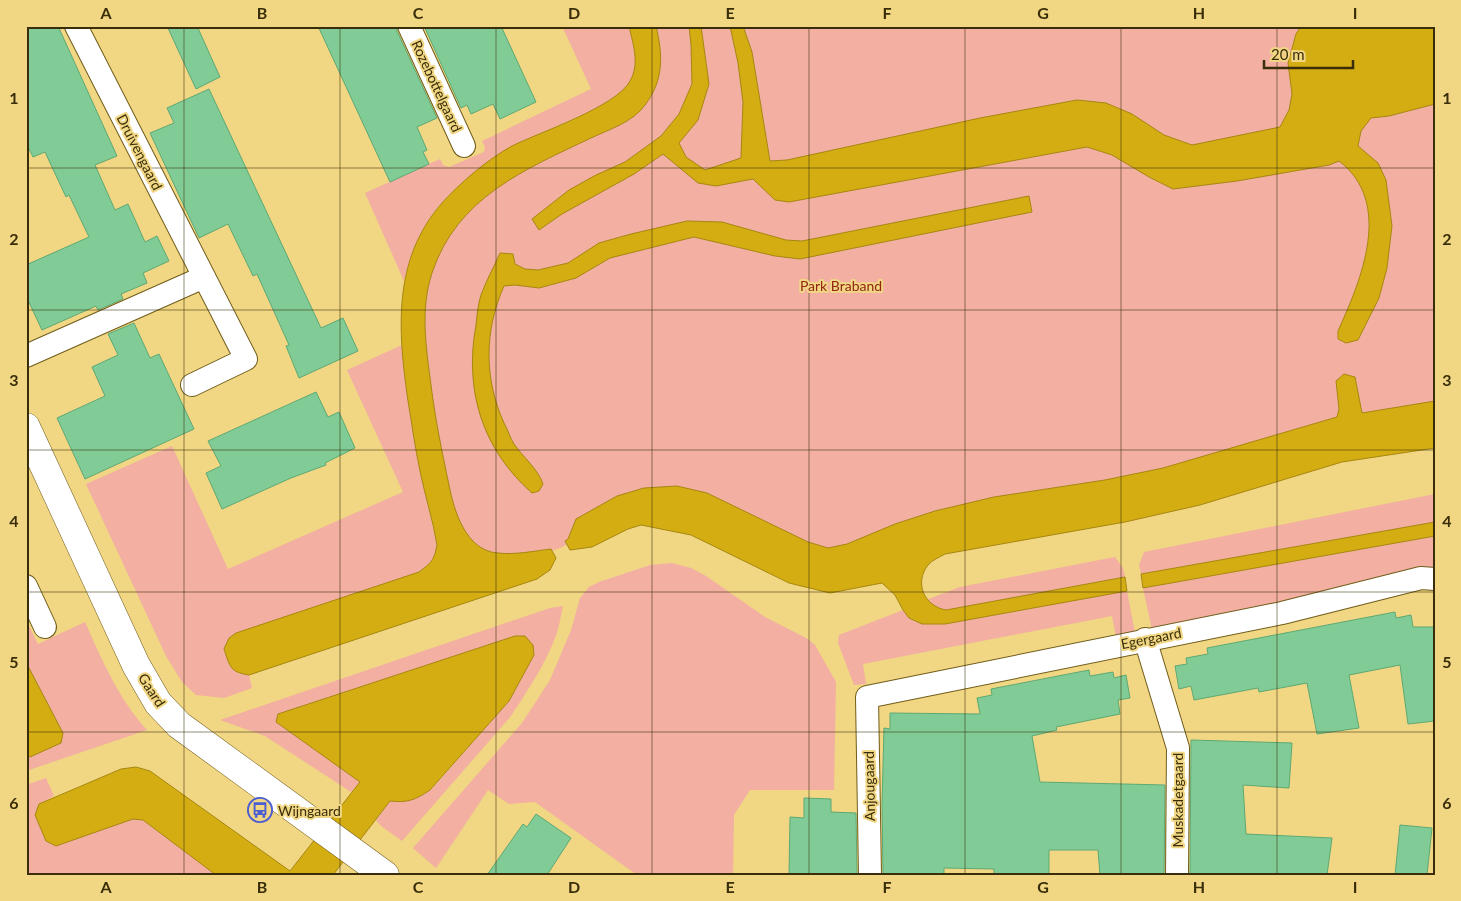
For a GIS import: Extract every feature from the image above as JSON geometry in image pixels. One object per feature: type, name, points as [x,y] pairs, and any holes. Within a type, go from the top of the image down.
[{"type":"street","name":"Druivengaard","points":[[76,26],[246,359],[192,385]]},
{"type":"street","name":"Rozebottelgaard","points":[[409,26],[464,146]]},
{"type":"street","points":[[26,356],[204,277]]},
{"type":"street","name":"Gaard","points":[[26,427],[136,665],[158,703],[179,725],[382,873]]},
{"type":"street","name":"Egergaard","points":[[868,697],[1144,639],[1282,613],[1421,578],[1435,578]]},
{"type":"street","points":[[26,586],[45,627]]},
{"type":"street","name":"Muskadetgaard","points":[[1144,639],[1178,748],[1177,875]]},
{"type":"street","name":"Anjougaard","points":[[868,697],[870,875]]},
{"type":"green space","points":[[562,26],[629,26],[635,62],[635,69],[630,82],[613,99],[510,148],[465,180],[444,201],[428,221],[408,265],[404,281],[365,193],[440,159],[443,165],[449,167],[484,152],[485,147],[482,141],[591,89]]},
{"type":"green space","name":"Park Braband","points":[[653,26],[1435,26],[1435,417],[833,553],[676,503],[589,533],[560,548],[485,574],[455,552],[419,382],[428,255],[477,186],[633,101]]},
{"type":"green space","points":[[402,345],[406,385],[420,470],[437,545],[435,555],[429,564],[419,572],[236,633],[237,673],[249,675],[252,688],[224,698],[196,695],[182,682],[166,656],[86,484],[172,446],[228,569],[403,492],[347,370]]},
{"type":"green space","points":[[1435,494],[1435,522],[1141,574],[1139,565],[1144,552]]},
{"type":"green space","points":[[1435,536],[1435,575],[1152,630],[1143,588]]},
{"type":"green space","points":[[1115,557],[1123,568],[1125,577],[946,610],[926,600],[960,587]]},
{"type":"green space","points":[[672,563],[691,568],[706,576],[765,617],[808,639],[815,645],[836,682],[834,790],[750,790],[734,815],[733,875],[637,875],[535,802],[509,804],[488,790],[436,868],[413,848],[522,723],[550,680],[571,630],[580,598],[589,587],[599,582],[650,565]]},
{"type":"green space","points":[[1127,591],[1135,633],[1116,637],[1112,616],[863,664],[866,684],[854,685],[838,643],[839,635],[903,610],[909,618],[945,624]]},
{"type":"green space","points":[[563,606],[558,629],[549,652],[538,674],[511,716],[402,841],[381,826],[376,820],[390,801],[401,802],[431,790],[509,701],[534,655],[276,722],[360,782],[351,792],[265,736],[220,720],[550,608]]},
{"type":"green space","points":[[85,622],[119,692],[147,730],[26,771],[26,754],[30,757],[29,668],[26,666],[26,627],[29,626],[38,644]]},
{"type":"green space","points":[[46,778],[54,796],[39,804],[143,820],[216,875],[26,875],[26,785]]},
{"type":"shaded area","points":[[629,26],[656,26],[661,57],[659,77],[645,105],[634,116],[621,124],[542,161],[519,174],[476,205],[458,224],[443,247],[428,287],[425,329],[433,397],[449,485],[458,517],[470,537],[487,551],[511,554],[551,549],[556,558],[550,570],[537,579],[249,675],[234,670],[224,649],[229,638],[236,633],[419,572],[435,555],[437,545],[417,454],[402,349],[402,297],[414,248],[426,225],[442,203],[457,187],[484,164],[512,146],[594,109],[622,91],[630,81],[635,68],[634,47]]},
{"type":"shaded area","points":[[689,26],[701,26],[709,84],[698,120],[679,143],[686,157],[705,170],[741,158],[743,102],[738,63],[730,26],[743,26],[752,52],[770,161],[787,160],[980,118],[1077,100],[1106,103],[1132,114],[1164,135],[1192,145],[1280,127],[1289,110],[1292,94],[1288,63],[1296,34],[1301,26],[1435,26],[1435,104],[1389,116],[1371,118],[1361,131],[1358,146],[1378,163],[1386,180],[1392,226],[1387,268],[1379,298],[1358,340],[1346,343],[1338,339],[1338,331],[1356,289],[1363,266],[1368,243],[1369,220],[1365,198],[1356,178],[1339,161],[1329,165],[1237,181],[1173,189],[1112,155],[1087,147],[789,202],[775,200],[753,179],[716,186],[698,183],[663,154],[634,174],[562,214],[539,230],[532,219],[569,190],[625,162],[661,136],[679,114],[692,84]]},
{"type":"shaded area","points":[[1029,196],[1032,212],[800,259],[775,256],[694,237],[610,258],[576,278],[539,288],[515,285],[504,286],[497,303],[490,338],[490,372],[497,406],[504,423],[513,442],[541,479],[543,484],[539,491],[532,493],[515,476],[500,457],[489,438],[475,395],[473,349],[480,298],[500,253],[513,254],[515,264],[525,269],[538,270],[568,263],[599,243],[687,221],[722,222],[786,240],[802,241]]},
{"type":"shaded area","points":[[1344,374],[1355,377],[1362,413],[1435,401],[1435,448],[1342,462],[1200,505],[1125,522],[945,554],[928,565],[922,579],[922,586],[927,599],[938,608],[946,610],[1125,577],[1127,591],[945,624],[922,624],[909,618],[895,595],[882,583],[830,593],[789,583],[691,535],[641,525],[628,529],[592,547],[570,550],[565,541],[568,539],[576,519],[617,496],[644,488],[677,486],[707,493],[808,542],[828,548],[847,544],[895,524],[935,511],[994,497],[1105,480],[1163,468],[1337,417],[1339,409],[1336,381]]},
{"type":"shaded area","points":[[1435,522],[1435,536],[1143,588],[1141,574]]},
{"type":"shaded area","points":[[515,636],[525,636],[533,645],[534,655],[509,701],[430,790],[411,800],[402,802],[390,801],[333,875],[216,875],[143,820],[133,819],[56,846],[46,841],[35,815],[39,804],[121,769],[136,767],[150,771],[290,871],[360,782],[276,722],[278,714]]},
{"type":"shaded area","points":[[26,666],[29,668],[63,733],[61,743],[30,757],[26,754]]},
{"type":"building","points":[[26,26],[58,26],[117,156],[95,165],[115,210],[128,204],[145,242],[157,236],[169,261],[143,273],[147,283],[121,294],[123,299],[98,310],[96,306],[42,330],[26,296],[26,265],[89,237],[69,195],[66,197],[45,152],[33,157],[26,143]]},
{"type":"building","points":[[167,26],[197,26],[220,77],[196,89]]},
{"type":"building","points":[[318,26],[396,26],[437,118],[417,127],[427,150],[423,152],[429,164],[390,182]]},
{"type":"building","points":[[424,26],[501,26],[536,102],[500,119],[493,104],[471,114],[467,105],[461,108]]},
{"type":"building","points":[[209,89],[321,328],[343,318],[358,351],[299,378],[286,346],[289,345],[257,274],[253,276],[228,224],[199,238],[150,133],[174,123],[167,108]]},
{"type":"building","points":[[134,323],[150,358],[159,354],[194,429],[85,479],[57,418],[105,396],[92,367],[118,355],[108,334]]},
{"type":"building","points":[[316,392],[328,417],[339,412],[355,448],[325,463],[326,465],[291,478],[222,509],[206,473],[221,466],[208,441]]},
{"type":"building","points":[[1395,612],[1396,618],[1411,615],[1413,627],[1435,627],[1435,721],[1408,724],[1400,665],[1349,675],[1359,728],[1317,734],[1307,683],[1259,692],[1258,688],[1194,700],[1191,686],[1179,689],[1175,666],[1187,664],[1186,658],[1208,654],[1207,648]]},
{"type":"building","points":[[1089,670],[1090,676],[1113,672],[1114,678],[1126,675],[1130,698],[1118,700],[1120,714],[1056,727],[1057,730],[1032,736],[1040,782],[1165,785],[1164,875],[1100,875],[1098,850],[1049,850],[1049,875],[994,875],[994,869],[944,868],[944,875],[883,875],[884,728],[890,729],[890,713],[980,714],[977,698],[992,695],[991,689]]},
{"type":"building","points":[[1191,740],[1292,743],[1289,788],[1243,785],[1246,834],[1332,838],[1327,875],[1190,875]]},
{"type":"building","points":[[804,798],[831,799],[831,812],[856,813],[857,875],[789,875],[790,817],[804,818]]},
{"type":"building","points":[[536,814],[571,838],[547,875],[487,875],[523,824],[527,827]]},
{"type":"building","points":[[1400,825],[1432,828],[1427,875],[1395,875]]},
{"type":"place","name":"Wijngaard","points":[[260,810]]}]
